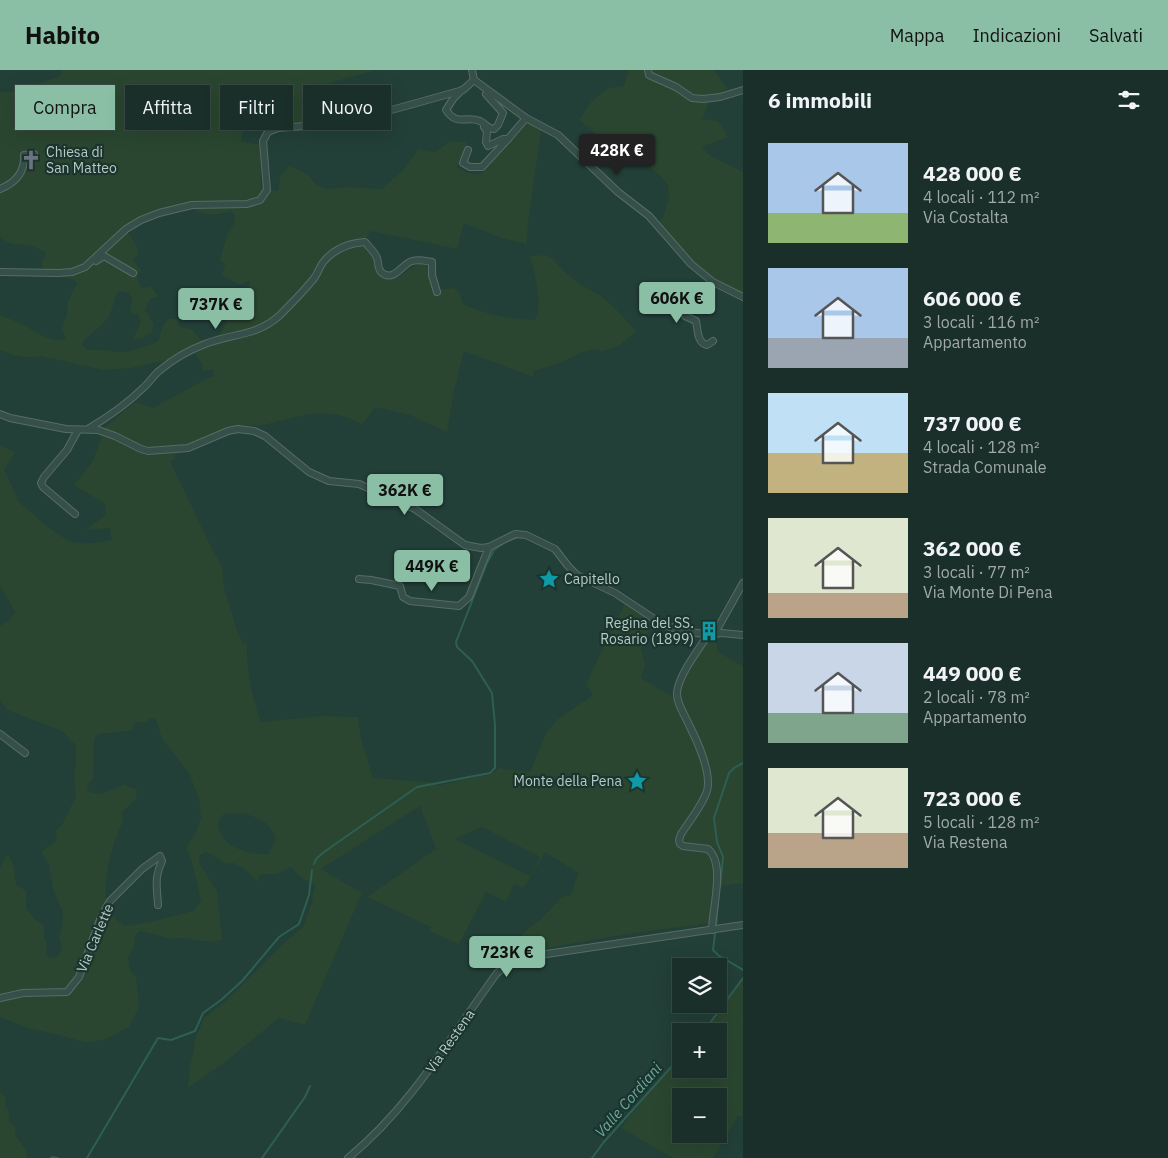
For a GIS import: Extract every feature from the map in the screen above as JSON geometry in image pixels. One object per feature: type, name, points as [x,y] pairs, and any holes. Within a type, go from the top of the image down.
[{"type":"street","points":[[472,70],[474,80],[487,90],[526,118],[558,135],[618,192],[649,216],[691,264],[713,282],[743,297]]},
{"type":"street","points":[[648,70],[649,75],[676,87],[692,98],[720,97],[743,90]]},
{"type":"street","points":[[474,80],[452,99],[446,110],[451,117],[459,120],[478,120],[490,129],[494,129],[503,117],[503,113],[485,93],[487,90]]},
{"type":"street","points":[[85,267],[126,229],[141,220],[159,213],[192,205],[247,204],[260,200],[267,190],[263,141],[268,132],[278,128],[345,123],[463,90]]},
{"type":"street","points":[[468,150],[463,163],[470,167],[482,167],[526,118]]},
{"type":"street","points":[[478,120],[487,131],[486,145],[508,139]]},
{"type":"street","points":[[0,188],[16,180],[25,163],[24,156],[34,154]]},
{"type":"street","points":[[87,429],[106,419],[173,360],[205,343],[261,329],[292,302],[315,277],[324,261],[335,251],[355,242],[365,242],[377,257],[381,272],[389,275],[398,273],[405,265],[413,261],[432,262],[432,275],[437,292]]},
{"type":"street","points":[[0,272],[72,272],[104,256],[134,273]]},
{"type":"street","points":[[713,282],[699,295],[684,314],[696,321],[700,341],[703,345],[713,341]]},
{"type":"street","points":[[0,414],[10,418],[78,430],[98,430],[115,436],[141,450],[148,451],[188,448],[214,436],[238,429],[254,431],[265,436],[309,472],[329,481],[350,482],[365,487],[414,509],[465,545],[481,548],[489,547],[515,534],[526,535],[555,549],[568,566],[578,575],[614,593],[659,622],[670,627],[711,634],[743,635]]},
{"type":"street","points":[[75,514],[44,487],[42,483],[44,477],[67,450],[78,430]]},
{"type":"street","points":[[359,579],[400,586],[403,596],[410,601],[459,606],[469,597],[489,547]]},
{"type":"street","points":[[712,930],[717,863],[708,849],[683,846],[679,840],[701,802],[708,784],[702,755],[681,709],[677,694],[681,681],[743,583]]},
{"type":"street","points":[[0,734],[25,753]]},
{"type":"street","name":"Via Carlette","points":[[0,998],[23,993],[67,992],[79,977],[101,917],[110,901],[142,869],[160,856],[162,861],[156,875],[158,905]]},
{"type":"street","name":"Via Restena","points":[[348,1158],[367,1141],[410,1095],[437,1060],[497,973],[511,962],[526,957],[743,925]]},
{"type":"green space","points":[[62,70],[376,70],[323,85],[303,85],[303,125],[293,127],[293,85],[220,85],[220,130],[242,130],[241,141],[260,145],[261,188],[270,188],[272,191],[278,191],[281,174],[290,166],[307,174],[317,185],[325,189],[349,187],[382,189],[405,168],[418,149],[435,152],[450,141],[466,142],[467,147],[457,167],[468,173],[480,175],[528,117],[542,126],[528,221],[527,244],[501,238],[464,223],[457,249],[371,231],[366,239],[359,243],[372,251],[375,263],[383,277],[388,279],[394,278],[419,263],[428,266],[429,277],[434,290],[453,288],[459,292],[463,304],[472,308],[498,316],[535,320],[538,296],[530,256],[546,255],[552,258],[579,284],[598,294],[615,308],[636,331],[619,346],[602,351],[595,349],[582,352],[562,362],[533,371],[533,377],[464,351],[447,432],[410,415],[375,407],[362,425],[338,415],[313,414],[264,425],[231,427],[207,445],[177,451],[174,460],[170,461],[222,566],[224,588],[239,636],[243,643],[247,644],[250,684],[261,722],[319,716],[358,717],[361,739],[373,778],[428,782],[440,785],[491,774],[499,768],[530,772],[546,733],[558,719],[593,695],[586,684],[625,603],[653,621],[641,648],[645,665],[641,678],[673,697],[704,631],[714,631],[718,652],[743,666],[743,883],[717,887],[712,923],[640,932],[523,954],[521,935],[541,919],[562,897],[571,895],[578,873],[545,852],[524,888],[514,884],[506,902],[486,892],[459,944],[429,931],[431,927],[367,897],[436,849],[420,806],[321,869],[362,893],[305,1025],[279,1018],[225,1062],[188,1088],[196,1037],[204,1018],[228,999],[287,940],[303,927],[316,885],[300,877],[291,867],[277,874],[260,874],[257,882],[247,871],[234,863],[223,862],[205,852],[200,855],[199,863],[217,891],[222,940],[212,942],[181,938],[173,939],[140,931],[136,934],[134,946],[128,957],[130,970],[136,978],[139,1007],[129,1027],[111,1037],[94,1042],[84,1042],[27,1028],[0,1017],[0,868],[5,857],[9,855],[14,867],[16,884],[26,891],[26,908],[44,926],[44,938],[47,942],[46,954],[49,957],[53,957],[59,954],[62,949],[59,939],[63,913],[53,889],[49,864],[42,854],[43,850],[56,841],[55,832],[63,823],[76,796],[74,776],[76,746],[62,731],[7,710],[0,699],[0,626],[8,621],[15,612],[0,586],[0,445],[15,452],[4,469],[17,500],[36,517],[58,534],[73,542],[87,543],[112,540],[110,528],[85,530],[106,515],[105,504],[74,485],[93,461],[103,434],[102,429],[136,402],[153,408],[214,376],[213,369],[203,371],[203,365],[195,354],[131,368],[103,370],[41,356],[20,356],[0,350],[0,315],[22,324],[42,336],[54,340],[66,340],[62,329],[68,310],[67,304],[77,282],[53,275],[45,270],[41,264],[46,253],[32,246],[7,242],[0,236],[0,92],[15,91],[15,130],[115,130],[115,85],[36,85],[60,76]],"holes":[[[196,205],[194,209],[198,212],[221,214],[230,211],[235,215],[234,224],[228,232],[220,260],[225,265],[222,275],[239,285],[250,281],[248,296],[233,311],[221,333],[210,339],[201,340],[192,329],[180,327],[176,319],[168,319],[162,328],[158,341],[140,348],[120,352],[93,350],[82,345],[109,316],[117,293],[120,291],[130,293],[132,299],[130,312],[134,315],[137,313],[140,320],[134,339],[142,339],[152,332],[154,324],[145,310],[150,299],[158,296],[151,286],[143,288],[139,285],[137,277],[141,270],[133,260],[138,251],[127,231],[149,217]],[[153,718],[156,720],[162,739],[189,773],[199,799],[201,818],[196,832],[186,848],[192,862],[201,901],[193,911],[125,926],[107,912],[106,876],[111,853],[124,819],[121,813],[136,799],[137,789],[128,787],[125,784],[102,794],[90,792],[87,789],[94,774],[93,750],[95,737],[98,734],[132,730],[135,722],[147,723],[149,719]],[[244,813],[267,824],[273,832],[276,837],[269,854],[244,851],[236,848],[223,838],[219,830],[218,821],[224,814]],[[482,827],[540,857],[530,876],[455,839]]]},
{"type":"green space","points":[[629,70],[714,70],[728,89],[710,99],[702,119],[718,121],[728,137],[702,147],[709,155],[743,172],[743,297],[694,268],[654,227],[664,215],[669,196],[668,185],[660,175],[641,161],[619,152],[579,120],[591,102],[608,88],[624,86]]},
{"type":"green space","points":[[743,978],[743,1117],[738,1116],[727,1134],[727,1088],[672,1088],[672,1143],[722,1143],[713,1158],[673,1158],[621,1128],[672,1064],[672,1078],[727,1078],[727,1023],[711,1023],[718,1013],[727,1013],[727,1000]]},
{"type":"green space","points":[[0,1092],[5,1097],[5,1106],[9,1111],[9,1121],[15,1127],[16,1136],[26,1150],[27,1158],[0,1158]]},
{"type":"waterway","points":[[314,864],[316,859],[324,852],[417,787],[490,773],[495,768],[495,725],[492,693],[472,661],[457,647],[456,642],[487,563],[494,550],[505,542],[516,538]]},
{"type":"waterway","name":"Valle Cordiani","points":[[720,887],[723,857],[717,842],[714,818],[729,773],[743,763]]},
{"type":"waterway","points":[[87,1158],[158,1038],[171,1040],[195,1031],[203,1013],[242,981],[279,937],[299,924],[309,895],[312,870]]},
{"type":"waterway","name":"Valle Cordiani","points":[[716,927],[718,902]]},
{"type":"waterway","name":"Valle Cordiani","points":[[715,934],[713,950],[743,970]]},
{"type":"waterway","name":"Valle Cordiani","points":[[710,1023],[743,978]]},
{"type":"waterway","name":"Valle Cordiani","points":[[592,1158],[603,1143],[672,1066]]},
{"type":"waterway","points":[[262,1158],[305,1097],[310,1086]]},
{"type":"waterway","points":[[51,1158],[58,1158]]},
{"type":"place","name":"Chiesa di San Matteo","points":[[31,160]]},
{"type":"place","name":"Capitello","points":[[549,579]]},
{"type":"place","name":"Regina del SS. Rosario (1899)","points":[[709,631]]},
{"type":"place","name":"Monte della Pena","points":[[637,781]]}]
